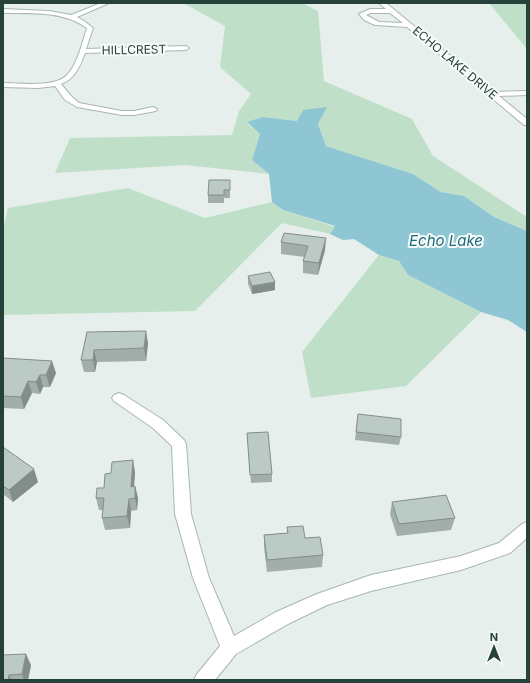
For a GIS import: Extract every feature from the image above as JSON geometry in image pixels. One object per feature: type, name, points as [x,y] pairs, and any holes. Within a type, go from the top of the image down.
[{"type":"street","points":[[69,18],[106,3]]},
{"type":"street","name":"ECHO LAKE DRIVE","points":[[382,3],[527,123]]},
{"type":"street","points":[[3,11],[46,12],[69,18],[85,24],[90,28],[82,51],[69,77],[57,84],[3,85]]},
{"type":"street","points":[[392,11],[370,11],[362,14],[373,22],[409,25]]},
{"type":"street","name":"HILLCREST","points":[[82,51],[186,48]]},
{"type":"street","points":[[57,84],[68,98],[78,105],[122,113],[134,113],[153,108]]},
{"type":"street","points":[[492,94],[527,92]]},
{"type":"street","points":[[119,398],[158,424],[179,444],[183,514],[201,578],[230,648]]},
{"type":"street","points":[[203,680],[230,648],[282,618],[322,599],[371,583],[460,563],[504,548],[527,529]]},
{"type":"green space","points":[[183,3],[302,3],[318,11],[324,81],[412,119],[433,156],[527,217],[527,231],[494,217],[464,196],[441,192],[413,174],[326,146],[318,124],[326,108],[297,121],[263,117],[247,123],[260,134],[252,160],[269,174],[185,165],[55,173],[70,138],[232,135],[239,111],[251,94],[220,67],[225,26]]},
{"type":"green space","points":[[489,3],[527,3],[527,49]]},
{"type":"green space","points":[[128,188],[205,218],[272,202],[283,210],[335,227],[330,234],[282,223],[195,311],[3,315],[3,231],[8,208]]},
{"type":"green space","points":[[379,255],[399,261],[408,275],[481,312],[406,386],[311,398],[302,352]]},
{"type":"water","name":"Echo Lake","points":[[327,107],[318,124],[326,146],[413,174],[441,192],[464,196],[494,217],[527,231],[527,332],[508,320],[481,312],[408,275],[399,261],[379,255],[354,239],[343,240],[330,234],[335,226],[283,210],[272,202],[269,174],[252,160],[260,134],[247,122],[263,117],[297,121],[303,110]]},
{"type":"building","points":[[209,180],[230,180],[230,190],[224,190],[224,195],[208,195]]},
{"type":"building","points":[[284,233],[326,238],[319,263],[303,261],[308,246],[281,242]]},
{"type":"building","points":[[270,272],[275,282],[252,286],[248,276]]},
{"type":"building","points":[[146,331],[144,348],[94,350],[93,360],[81,360],[87,332]]},
{"type":"building","points":[[3,358],[52,361],[46,375],[40,375],[36,382],[28,381],[21,397],[3,396]]},
{"type":"building","points":[[358,414],[401,419],[401,437],[356,432]]},
{"type":"building","points":[[268,432],[272,474],[250,475],[247,433]]},
{"type":"building","points":[[3,447],[34,469],[9,490],[3,486]]},
{"type":"building","points":[[133,460],[131,487],[135,486],[135,498],[129,499],[127,516],[102,518],[104,498],[96,498],[97,488],[104,488],[105,474],[111,473],[112,462]]},
{"type":"building","points":[[446,495],[455,518],[399,524],[392,502]]},
{"type":"building","points":[[303,526],[305,538],[320,537],[323,555],[267,560],[264,535],[288,533],[287,527]]},
{"type":"building","points":[[26,654],[22,674],[9,675],[8,680],[3,680],[3,655]]}]
